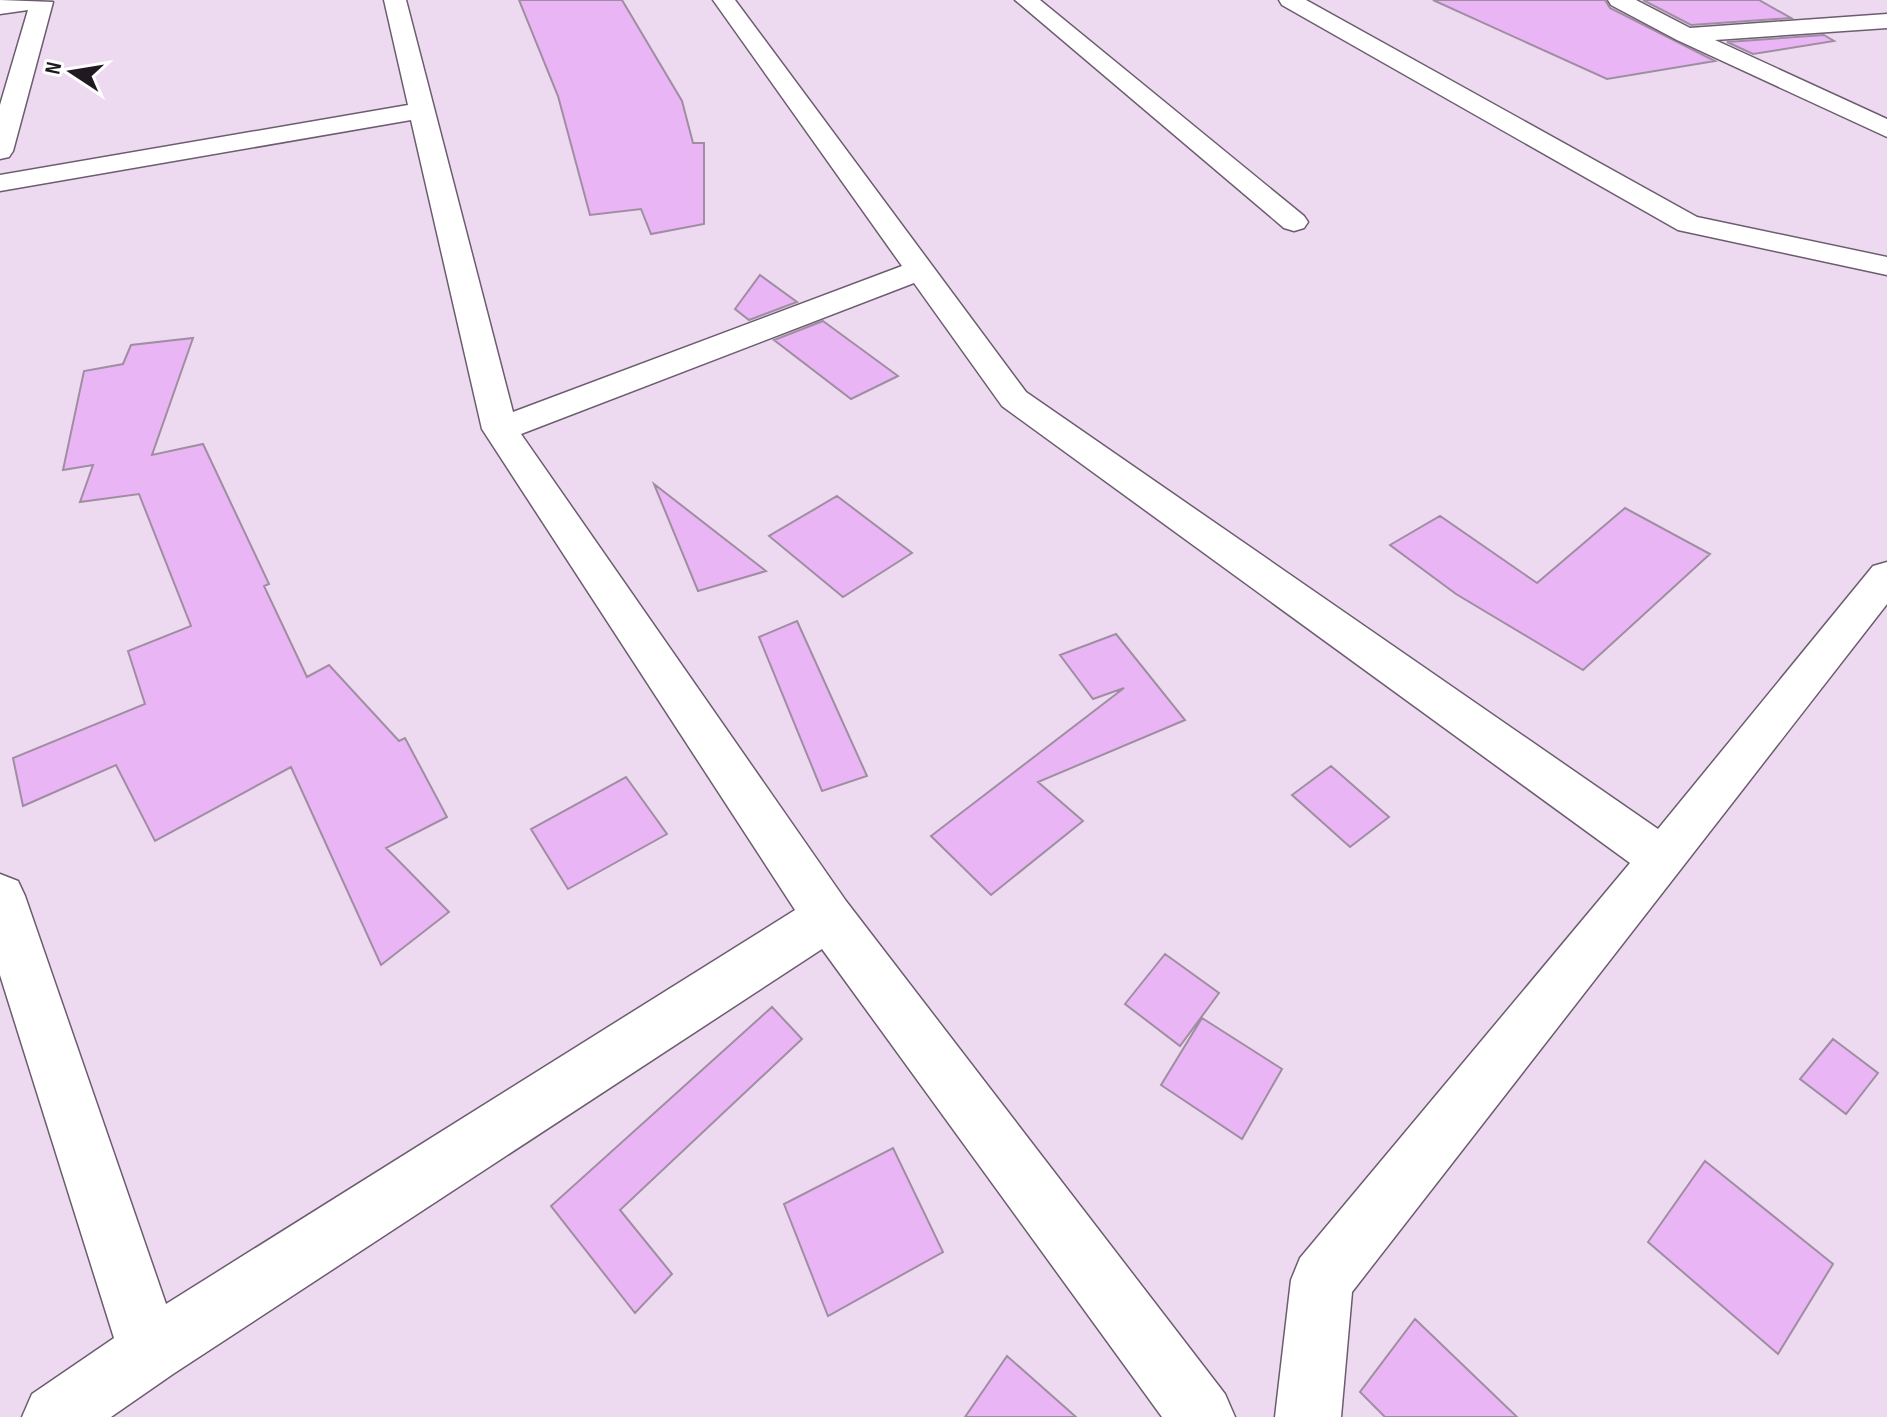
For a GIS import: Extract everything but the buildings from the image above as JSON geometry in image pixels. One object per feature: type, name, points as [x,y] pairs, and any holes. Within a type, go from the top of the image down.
[{"type":"street","points":[[395,0],[500,429],[828,917],[1202,1417]]},
{"type":"street","points":[[724,0],[1014,399],[1663,859]]},
{"type":"street","points":[[1026,0],[1294,222]]},
{"type":"street","points":[[1290,0],[1688,224],[1887,266]]},
{"type":"street","points":[[1619,0],[1685,35],[1887,129]]},
{"type":"street","points":[[0,7],[42,1],[0,151]]},
{"type":"street","points":[[1685,35],[1887,21]]},
{"type":"street","points":[[0,55],[28,51]]},
{"type":"street","points":[[0,183],[424,110]]},
{"type":"street","points":[[500,429],[920,270]]},
{"type":"street","points":[[1308,1417],[1322,1280],[1663,859],[1887,576]]},
{"type":"street","points":[[0,896],[150,1351]]},
{"type":"street","points":[[55,1417],[150,1351],[828,917]]}]
